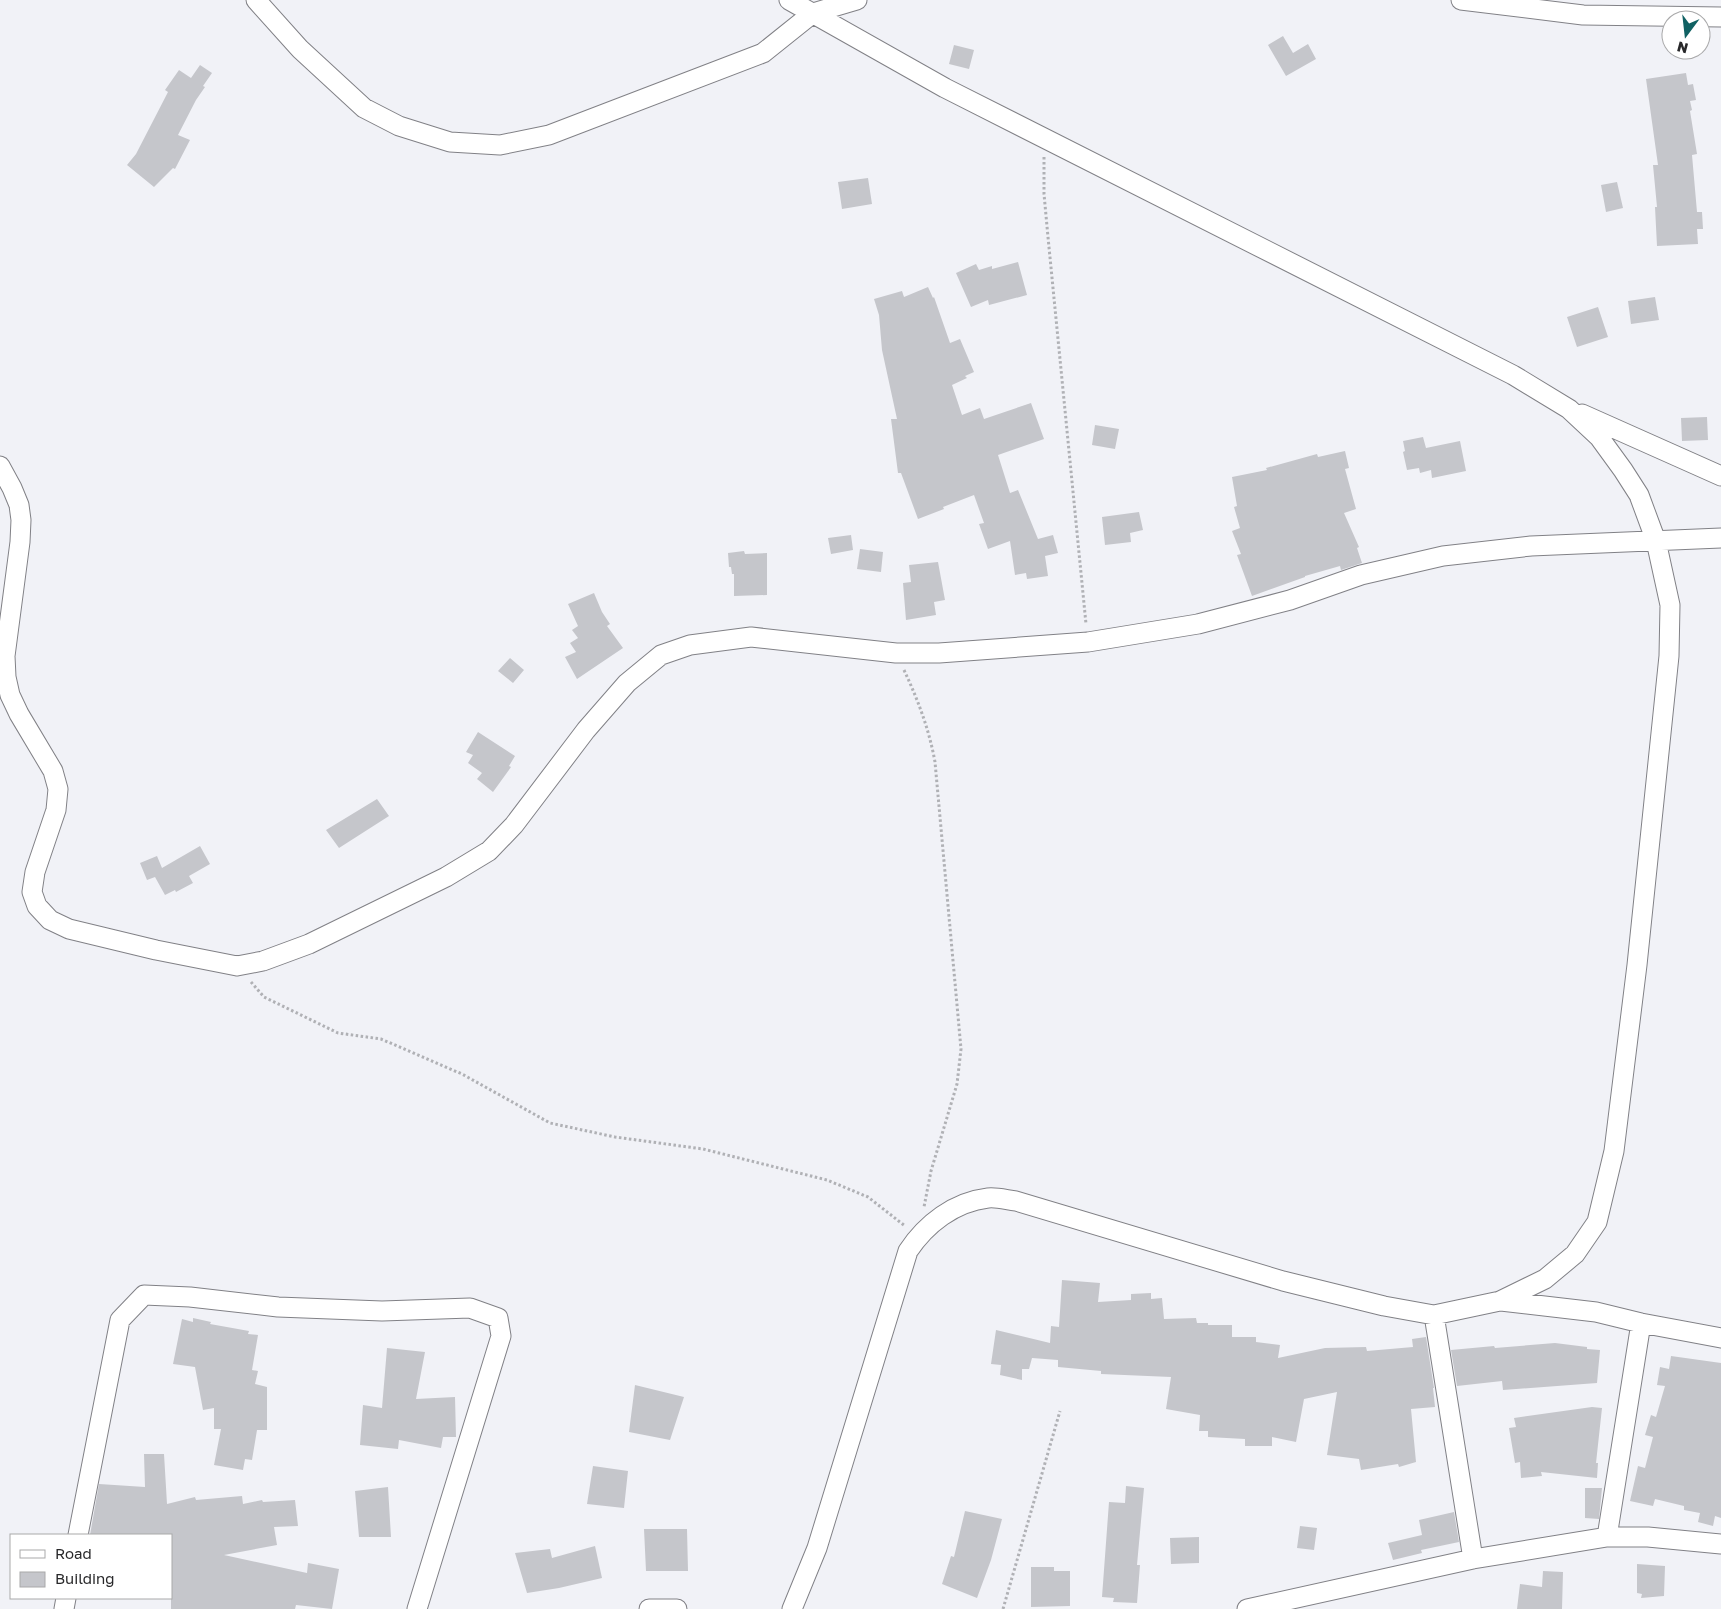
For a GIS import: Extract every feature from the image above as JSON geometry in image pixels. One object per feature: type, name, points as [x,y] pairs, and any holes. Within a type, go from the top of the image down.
[{"type":"street","points":[[256,0],[300,49],[364,108],[399,126],[450,142],[500,145],[549,135],[763,53],[813,14],[857,0]]},
{"type":"street","points":[[789,0],[945,88],[1513,375],[1570,409],[1721,476]]},
{"type":"street","points":[[1461,0],[1584,15],[1721,18]]},
{"type":"street","points":[[792,1609],[816,1548],[908,1251],[918,1236],[947,1212],[970,1202],[990,1198],[1016,1201],[1283,1281],[1384,1306],[1434,1315],[1500,1301],[1545,1280],[1575,1254],[1597,1222],[1614,1152],[1637,965],[1669,656],[1670,605],[1656,541],[1639,495],[1599,437],[1570,409]]},
{"type":"street","points":[[0,466],[19,505],[21,520],[6,656],[6,677],[10,695],[19,714],[53,771],[58,789],[56,810],[35,872],[32,892],[37,906],[50,920],[69,929],[156,950],[237,966],[263,961],[309,944],[446,878],[489,851],[514,825],[592,723],[627,684],[661,656],[690,645],[751,637],[896,653],[1088,642],[1198,624],[1290,600],[1361,575],[1443,556],[1531,546],[1721,538]]},
{"type":"street","points":[[78,1534],[120,1320],[144,1295],[190,1296],[278,1307],[372,1311],[470,1308],[498,1318],[501,1336],[417,1609]]},
{"type":"street","points":[[1500,1301],[1596,1312],[1640,1323],[1721,1338]]},
{"type":"street","points":[[1434,1315],[1473,1559]]},
{"type":"street","points":[[1607,1536],[1640,1323]]},
{"type":"street","points":[[1247,1609],[1285,1605],[1473,1559],[1607,1536],[1648,1537],[1721,1544]]},
{"type":"street","points":[[649,1609],[677,1609]]},
{"type":"path","points":[[1044,137],[1044,194],[1088,642]]},
{"type":"path","points":[[237,966],[264,998],[338,1033],[381,1040],[462,1074],[550,1123],[615,1137],[704,1149],[827,1180],[868,1197],[918,1236],[931,1171],[957,1084],[960,1049],[935,762],[930,735],[917,697],[896,653]]},
{"type":"path","points":[[1003,1609],[1060,1411]]},
{"type":"building","points":[[1283,36],[1293,53],[1308,44],[1316,59],[1286,76],[1268,45]]},
{"type":"building","points":[[954,45],[974,50],[969,69],[949,64]]},
{"type":"building","points":[[200,65],[212,73],[203,86],[205,87],[178,135],[190,140],[175,169],[173,168],[154,187],[127,165],[136,154],[168,92],[165,90],[179,70],[191,78]]},
{"type":"building","points":[[1686,73],[1688,85],[1693,84],[1696,100],[1690,101],[1697,154],[1692,155],[1697,212],[1702,212],[1703,229],[1697,229],[1698,244],[1657,246],[1655,207],[1657,207],[1653,165],[1658,165],[1646,79]]},
{"type":"building","points":[[868,178],[872,204],[842,209],[838,182]]},
{"type":"building","points":[[1617,182],[1623,208],[1606,212],[1601,185]]},
{"type":"building","points":[[1018,262],[1027,295],[989,305],[988,300],[971,307],[956,273],[976,264],[979,270],[992,266],[992,269]]},
{"type":"building","points":[[928,287],[934,297],[950,343],[960,339],[974,372],[965,376],[967,378],[952,385],[962,415],[980,408],[984,419],[1031,403],[1044,439],[998,455],[1010,493],[1018,490],[1038,539],[1053,535],[1058,553],[1045,556],[1048,576],[1027,579],[1026,573],[1015,575],[1010,541],[988,549],[979,524],[984,523],[974,495],[918,519],[901,473],[898,473],[891,419],[897,419],[882,350],[879,315],[874,299],[902,291],[904,297]]},
{"type":"building","points":[[1655,297],[1659,320],[1631,324],[1628,301]]},
{"type":"building","points":[[1598,307],[1608,337],[1577,347],[1567,317]]},
{"type":"building","points":[[1707,417],[1708,440],[1682,441],[1681,418]]},
{"type":"building","points":[[1095,425],[1119,429],[1115,449],[1092,445]]},
{"type":"building","points":[[1423,437],[1426,448],[1460,441],[1466,471],[1432,478],[1431,470],[1420,473],[1419,468],[1407,470],[1403,452],[1405,451],[1403,441]]},
{"type":"building","points":[[1345,451],[1349,468],[1345,469],[1356,509],[1344,513],[1359,547],[1357,548],[1362,563],[1341,570],[1340,566],[1305,576],[1252,596],[1237,555],[1241,554],[1232,531],[1240,528],[1234,507],[1237,506],[1232,477],[1267,470],[1266,468],[1317,454],[1318,457]]},
{"type":"building","points":[[1139,512],[1143,530],[1130,533],[1131,542],[1105,545],[1102,517]]},
{"type":"building","points":[[851,535],[853,550],[831,554],[828,538]]},
{"type":"building","points":[[860,549],[883,552],[881,572],[857,569]]},
{"type":"building","points":[[744,551],[745,554],[767,553],[767,595],[734,596],[734,574],[732,574],[731,567],[729,567],[728,553]]},
{"type":"building","points":[[938,562],[945,600],[934,602],[936,615],[906,620],[903,583],[911,582],[909,565]]},
{"type":"building","points":[[594,593],[602,612],[610,624],[607,626],[623,648],[577,679],[565,657],[576,652],[570,643],[578,638],[572,630],[578,626],[568,604]]},
{"type":"building","points":[[510,658],[524,670],[513,683],[498,671]]},
{"type":"building","points":[[478,732],[515,756],[509,766],[511,767],[493,792],[477,779],[482,773],[468,763],[473,755],[466,752]]},
{"type":"building","points":[[377,799],[389,816],[339,848],[326,830]]},
{"type":"building","points":[[200,846],[210,864],[189,876],[193,883],[176,892],[175,890],[165,895],[155,877],[147,880],[140,863],[157,856],[162,868]]},
{"type":"building","points":[[1062,1280],[1100,1283],[1098,1302],[1131,1300],[1131,1294],[1151,1293],[1151,1299],[1162,1298],[1164,1319],[1196,1318],[1197,1323],[1232,1325],[1232,1337],[1256,1337],[1256,1342],[1280,1345],[1278,1358],[1325,1348],[1366,1347],[1367,1351],[1413,1347],[1412,1339],[1426,1337],[1435,1407],[1411,1409],[1416,1462],[1399,1467],[1398,1464],[1361,1470],[1359,1459],[1327,1455],[1337,1392],[1304,1399],[1296,1442],[1272,1437],[1272,1446],[1245,1446],[1245,1439],[1208,1437],[1208,1431],[1199,1431],[1200,1415],[1166,1409],[1171,1377],[1101,1374],[1101,1371],[1058,1367],[1058,1360],[1032,1358],[1029,1369],[1022,1369],[1022,1380],[1000,1375],[1001,1365],[991,1364],[996,1330],[1050,1343],[1051,1326],[1059,1327]]},
{"type":"building","points":[[193,1318],[211,1322],[210,1324],[249,1331],[248,1334],[258,1335],[252,1370],[258,1371],[255,1384],[267,1387],[267,1430],[257,1430],[252,1460],[245,1459],[243,1470],[214,1465],[221,1429],[214,1429],[214,1408],[203,1410],[195,1367],[173,1364],[182,1319],[193,1322]]},
{"type":"building","points":[[1555,1343],[1600,1350],[1597,1383],[1503,1390],[1502,1381],[1457,1386],[1451,1350]]},
{"type":"building","points":[[387,1348],[425,1352],[416,1399],[455,1397],[456,1437],[443,1437],[441,1448],[399,1440],[398,1449],[360,1445],[363,1405],[382,1408]]},
{"type":"building","points":[[1671,1356],[1721,1363],[1721,1518],[1715,1516],[1713,1526],[1698,1522],[1700,1513],[1684,1510],[1684,1506],[1655,1499],[1653,1506],[1630,1501],[1638,1466],[1645,1468],[1653,1437],[1645,1435],[1651,1415],[1656,1417],[1665,1386],[1657,1385],[1660,1367],[1669,1369]]},
{"type":"building","points":[[635,1385],[684,1397],[670,1440],[629,1432]]},
{"type":"building","points":[[1592,1407],[1602,1408],[1596,1463],[1598,1463],[1597,1478],[1541,1472],[1542,1476],[1521,1478],[1520,1462],[1515,1463],[1509,1428],[1516,1427],[1514,1418]]},
{"type":"building","points":[[144,1454],[164,1454],[167,1504],[195,1497],[196,1500],[242,1496],[243,1504],[262,1500],[263,1502],[295,1500],[298,1526],[274,1527],[277,1545],[224,1555],[307,1573],[308,1563],[339,1569],[332,1609],[296,1605],[295,1609],[171,1609],[172,1534],[90,1534],[99,1484],[145,1487]]},
{"type":"building","points":[[593,1466],[628,1471],[624,1508],[587,1504]]},
{"type":"building","points":[[1126,1486],[1144,1488],[1137,1565],[1140,1565],[1137,1603],[1113,1602],[1114,1598],[1102,1597],[1109,1502],[1125,1503]]},
{"type":"building","points":[[388,1487],[391,1537],[359,1537],[355,1491]]},
{"type":"building","points":[[1585,1488],[1602,1488],[1599,1519],[1585,1518]]},
{"type":"building","points":[[965,1511],[1002,1519],[991,1560],[977,1598],[942,1584],[951,1556],[954,1557]]},
{"type":"building","points":[[1454,1512],[1459,1542],[1421,1550],[1422,1553],[1393,1560],[1388,1543],[1422,1535],[1419,1520]]},
{"type":"building","points":[[1300,1526],[1317,1528],[1314,1550],[1297,1548]]},
{"type":"building","points":[[644,1529],[687,1529],[688,1571],[646,1571]]},
{"type":"building","points":[[1199,1537],[1199,1563],[1171,1564],[1170,1538]]},
{"type":"building","points":[[595,1546],[602,1578],[527,1593],[515,1553],[550,1549],[552,1558]]},
{"type":"building","points":[[1637,1564],[1665,1566],[1664,1596],[1641,1598],[1642,1594],[1637,1593]]},
{"type":"building","points":[[1031,1567],[1054,1567],[1054,1571],[1070,1571],[1070,1606],[1031,1607]]},
{"type":"building","points":[[1543,1571],[1563,1572],[1562,1609],[1517,1609],[1520,1584],[1542,1587]]}]
